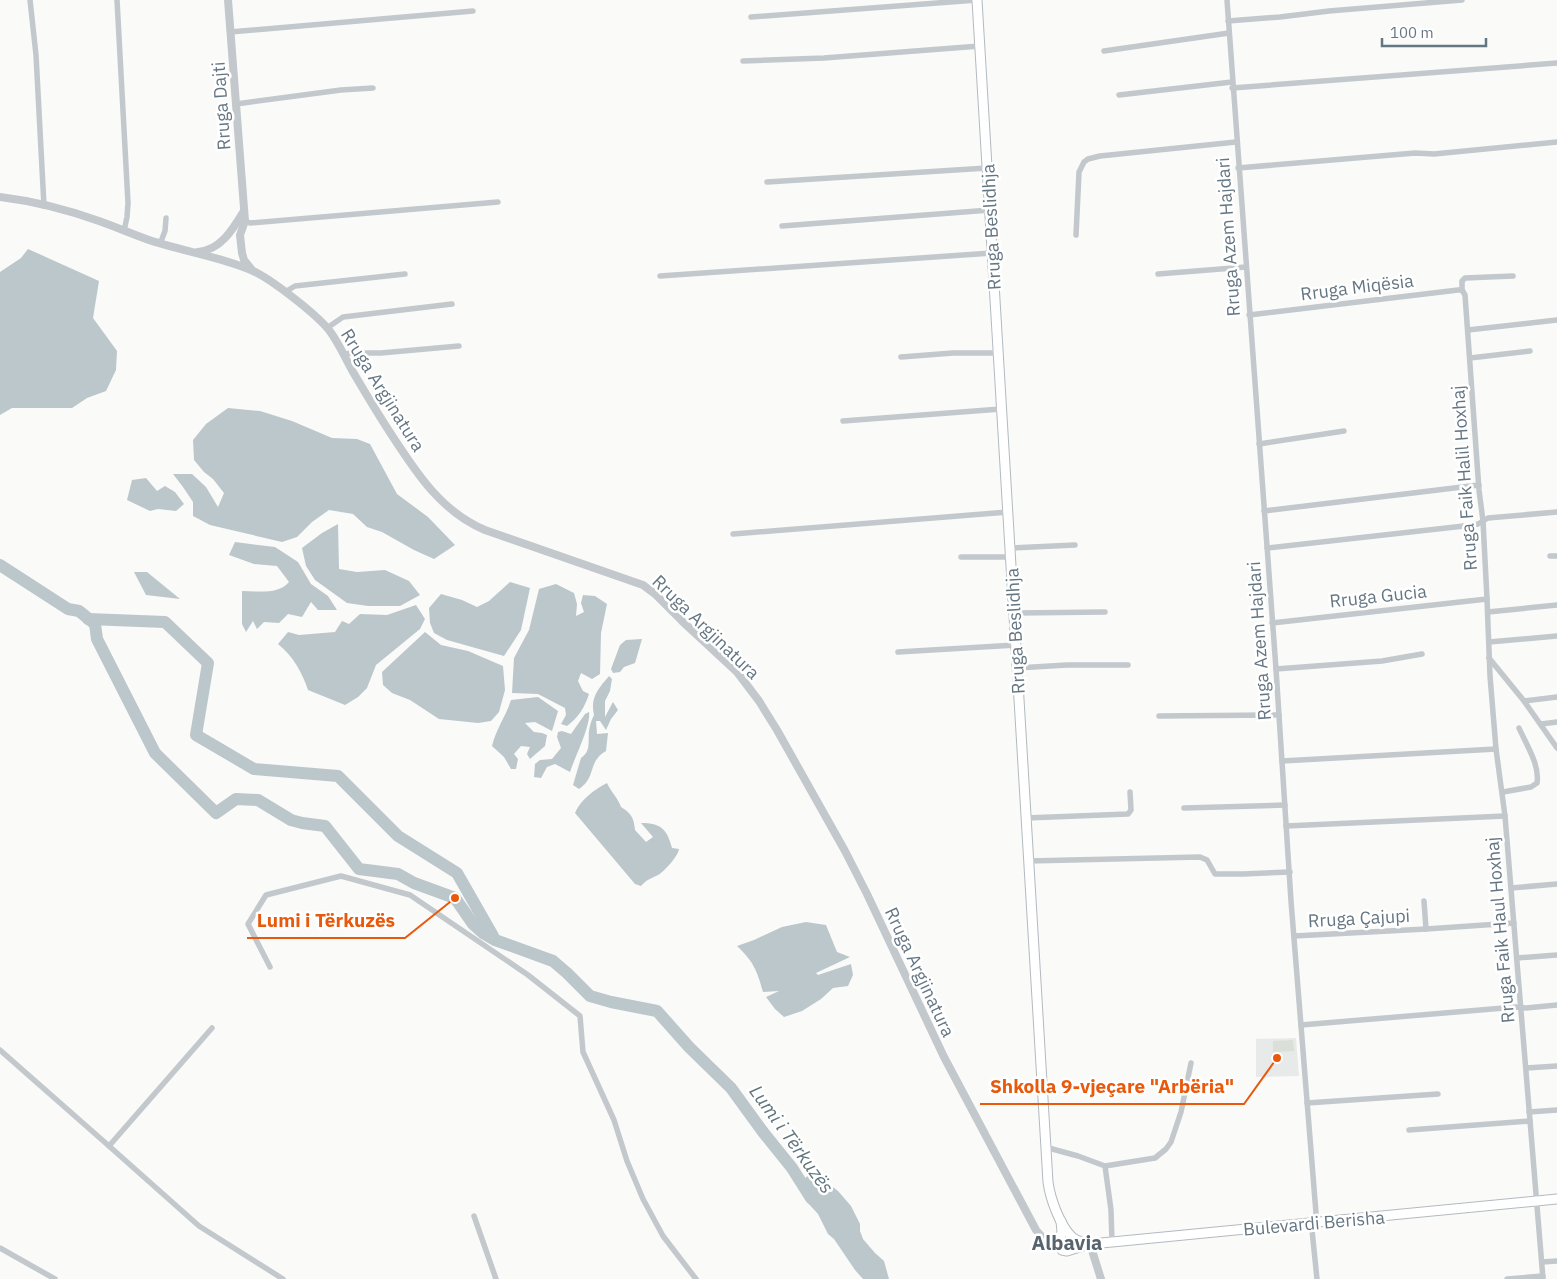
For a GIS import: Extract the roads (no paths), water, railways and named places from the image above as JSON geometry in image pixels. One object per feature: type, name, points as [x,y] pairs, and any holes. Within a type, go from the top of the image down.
[{"type":"main road","name":"Rruga Beslidhja","points":[[977,0],[1045,1147],[1049,1191],[1061,1220],[1072,1236]]},
{"type":"main road","name":"Bulevardi Berisha","points":[[1072,1249],[1090,1244],[1557,1199]]},
{"type":"main road","points":[[1061,1220],[1062,1232],[1058,1243],[1062,1250],[1068,1252],[1072,1249],[1075,1244],[1072,1236]]},
{"type":"main road","points":[[1059,1238],[1064,1235],[1072,1236],[1078,1241],[1090,1244]]},
{"type":"street","points":[[30,0],[36,55],[44,206]]},
{"type":"street","points":[[118,0],[128,203],[124,231]]},
{"type":"street","name":"Rruga Dajti","points":[[228,0],[245,221],[240,236],[242,249]]},
{"type":"street","points":[[751,17],[977,0]]},
{"type":"street","name":"Rruga Azem Hajdari","points":[[1227,0],[1294,936],[1316,1213],[1312,1230],[1316,1279]]},
{"type":"street","points":[[1228,21],[1462,0]]},
{"type":"street","points":[[230,32],[473,11]]},
{"type":"street","points":[[1104,51],[1229,33]]},
{"type":"street","points":[[743,61],[824,58],[980,46]]},
{"type":"street","points":[[1119,95],[1232,85],[1557,63]]},
{"type":"street","points":[[236,104],[341,90],[373,88]]},
{"type":"street","points":[[1076,235],[1079,172],[1084,162],[1088,159],[1100,156],[1236,142]]},
{"type":"street","points":[[1238,168],[1415,153],[1434,154],[1557,142]]},
{"type":"street","points":[[767,182],[987,168]]},
{"type":"street","points":[[0,197],[17,199],[82,216],[160,244],[196,252],[252,270]]},
{"type":"street","points":[[245,221],[250,223],[498,202]]},
{"type":"street","points":[[782,226],[990,210]]},
{"type":"street","points":[[242,249],[240,257],[234,262],[222,260],[218,253],[221,242],[236,225],[244,211]]},
{"type":"street","points":[[160,244],[165,231],[166,218]]},
{"type":"street","points":[[196,252],[205,251],[232,238],[239,241],[244,260],[252,270]]},
{"type":"street","points":[[660,276],[992,253]]},
{"type":"street","points":[[1158,274],[1246,266]]},
{"type":"street","name":"Rruga Argjinatura","points":[[252,270],[304,306],[327,328],[382,419],[423,481],[441,501],[458,515],[485,530],[643,585],[655,594],[745,681],[760,701],[845,851],[944,1057],[1036,1230],[1049,1244],[1062,1250]]},
{"type":"street","points":[[285,292],[295,286],[405,274]]},
{"type":"street","points":[[1464,293],[1462,281],[1465,278],[1513,276]]},
{"type":"street","name":"Rruga Miqësia","points":[[1249,315],[1349,302],[1464,293]]},
{"type":"street","name":"Rruga Faik Halil Hoxhaj","points":[[1464,293],[1483,521],[1489,658]]},
{"type":"street","points":[[327,328],[343,317],[452,304]]},
{"type":"street","points":[[1468,330],[1557,320]]},
{"type":"street","points":[[344,354],[382,353],[459,346]]},
{"type":"street","points":[[1470,358],[1530,351]]},
{"type":"street","points":[[901,358],[954,353],[998,353]]},
{"type":"street","points":[[843,421],[1002,409]]},
{"type":"street","points":[[1259,444],[1344,431]]},
{"type":"street","points":[[1264,511],[1479,485]]},
{"type":"street","points":[[733,534],[1008,512]]},
{"type":"street","points":[[1267,548],[1473,525],[1488,518],[1557,512]]},
{"type":"street","points":[[961,557],[1075,545]]},
{"type":"street","points":[[1550,556],[1557,556]]},
{"type":"street","name":"Rruga Gucia","points":[[1272,624],[1487,599]]},
{"type":"street","points":[[1488,612],[1557,605]]},
{"type":"street","points":[[1014,612],[1105,612]]},
{"type":"street","points":[[1489,642],[1557,636]]},
{"type":"street","points":[[898,652],[1016,645]]},
{"type":"street","points":[[1276,669],[1382,661],[1422,654]]},
{"type":"street","points":[[1489,658],[1524,701],[1557,748]]},
{"type":"street","name":"Rruga Faik Haul Hoxhaj","points":[[1489,658],[1496,749],[1505,816],[1537,1201]]},
{"type":"street","points":[[1017,668],[1067,665],[1128,665]]},
{"type":"street","points":[[1524,701],[1557,697]]},
{"type":"street","points":[[1159,716],[1279,715]]},
{"type":"street","points":[[1541,724],[1557,722]]},
{"type":"street","points":[[1502,792],[1531,787],[1537,783],[1534,764],[1519,728]]},
{"type":"street","points":[[1282,761],[1496,749]]},
{"type":"street","points":[[1026,818],[1128,814],[1131,810],[1130,792]]},
{"type":"street","points":[[1184,808],[1285,805]]},
{"type":"street","points":[[1286,826],[1505,816]]},
{"type":"street","points":[[1028,861],[1200,857],[1207,860],[1215,874],[1290,872]]},
{"type":"street","points":[[270,967],[248,924],[266,895],[342,876],[410,895],[528,975],[580,1016],[583,1052],[614,1120],[643,1199],[663,1236],[696,1279]]},
{"type":"street","points":[[1511,888],[1557,884]]},
{"type":"street","name":"Rruga Çajupi","points":[[1424,901],[1426,929]]},
{"type":"street","name":"Rruga Çajupi","points":[[1294,936],[1514,923]]},
{"type":"street","points":[[1517,958],[1557,955]]},
{"type":"street","points":[[1301,1025],[1557,1005]]},
{"type":"street","points":[[109,1146],[212,1028]]},
{"type":"street","points":[[0,1050],[199,1226],[283,1279]]},
{"type":"street","points":[[1045,1147],[1105,1166],[1155,1158],[1171,1142],[1178,1121],[1191,1063]]},
{"type":"street","points":[[1526,1068],[1557,1066]]},
{"type":"street","points":[[1307,1103],[1438,1094]]},
{"type":"street","points":[[1530,1112],[1557,1110]]},
{"type":"street","points":[[1409,1130],[1530,1121]]},
{"type":"street","points":[[1105,1166],[1111,1210],[1112,1242]]},
{"type":"street","points":[[1507,1279],[1543,1277],[1537,1201]]},
{"type":"street","points":[[474,1216],[496,1279]]},
{"type":"street","points":[[1036,1230],[1050,1239],[1059,1238]]},
{"type":"street","points":[[1090,1244],[1101,1279]]},
{"type":"street","points":[[0,1248],[55,1279]]},
{"type":"street","points":[[1542,1262],[1557,1261]]},
{"type":"waterway","name":"Lumi i Tërkuzës","points":[[0,565],[68,609],[79,611],[95,624],[97,639],[155,753],[216,813],[236,799],[258,800],[291,820],[325,826],[359,869],[398,874],[414,883],[455,898],[473,924],[483,933],[495,940],[553,961],[590,996],[657,1011],[689,1047],[731,1088],[792,1168],[811,1198]]},
{"type":"waterway","points":[[88,619],[165,622],[208,663],[196,735],[254,769],[338,776],[398,836],[457,873],[493,936]]},
{"type":"place","name":"Lumi i Tërkuzës","points":[[455,898]]},
{"type":"place","name":"Shkolla 9-vjeçare \"Arbëria\"","points":[[1277,1058]]},
{"type":"district","name":"Albavia","points":[[1067,1242]]}]
